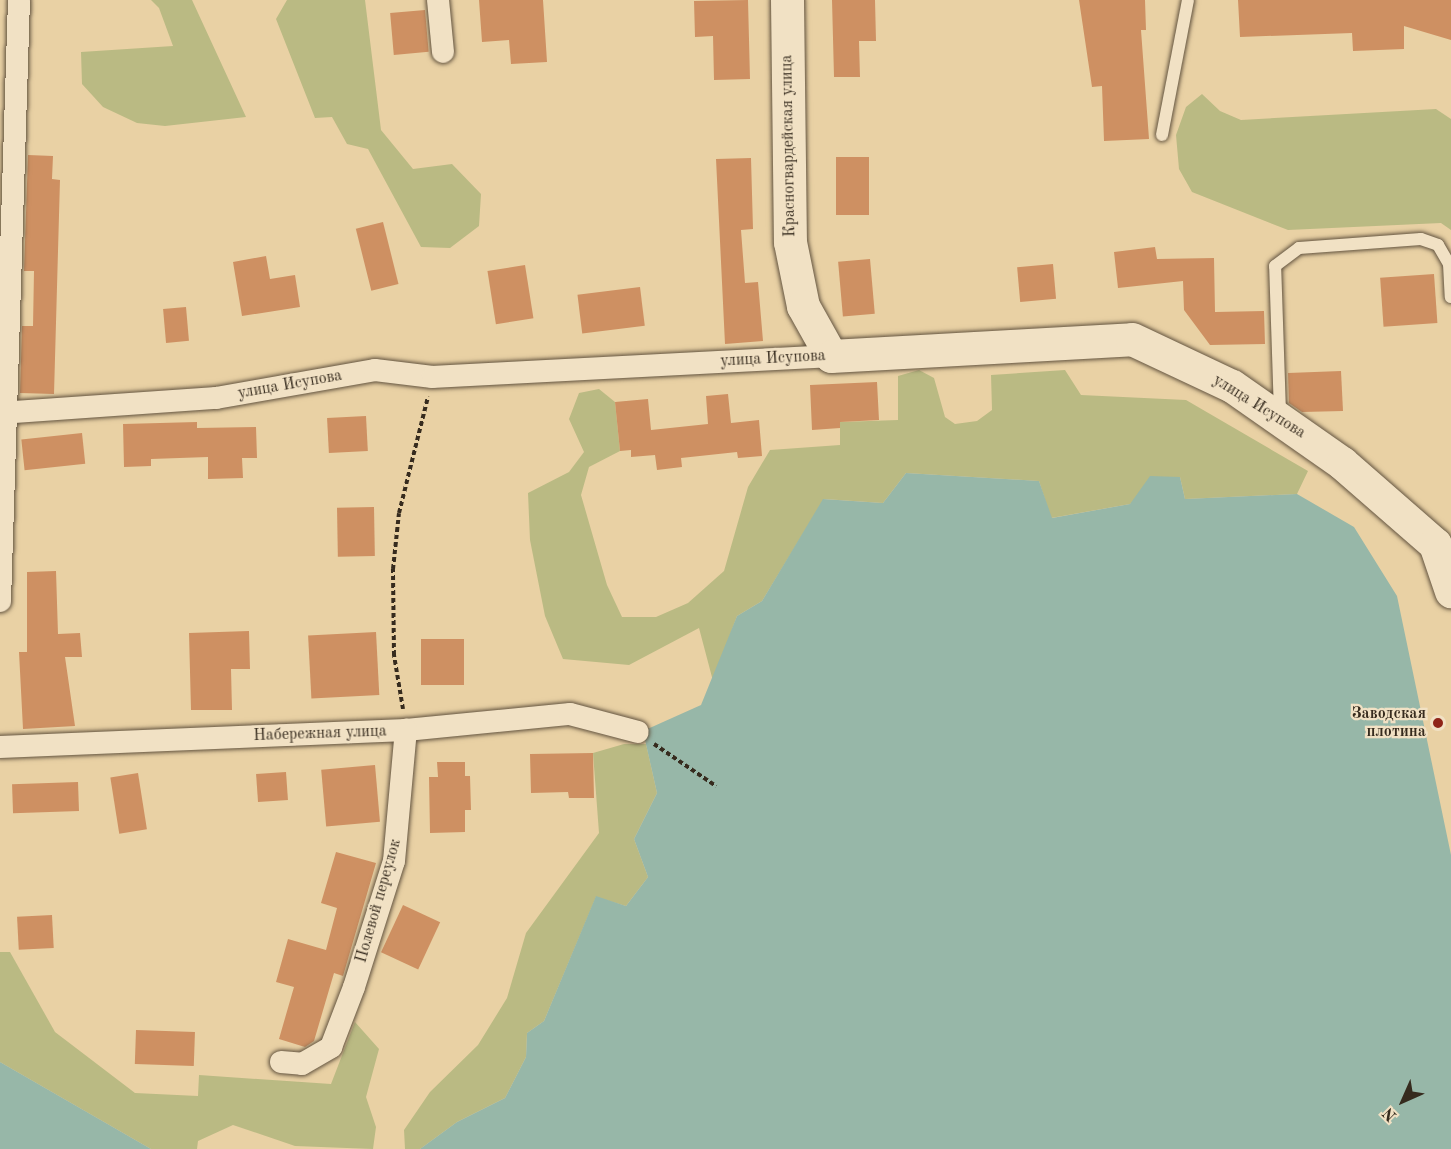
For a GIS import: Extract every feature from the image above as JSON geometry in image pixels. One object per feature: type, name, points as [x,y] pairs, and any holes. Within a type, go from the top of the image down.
[{"type":"street","points":[[0,601],[2,413],[19,0]]},
{"type":"street","points":[[438,0],[443,52]]},
{"type":"street","name":"Красногвардейская улица","points":[[787,0],[790,242],[803,306],[831,356]]},
{"type":"street","name":"улица Исупова","points":[[2,413],[216,398],[375,370],[433,378],[1132,339],[1232,386],[1280,417],[1443,542],[1451,591]]},
{"type":"street","name":"Набережная улица","points":[[0,747],[406,730],[570,714],[638,732]]},
{"type":"street","name":"Полевой переулок","points":[[281,1062],[302,1064],[331,1047],[354,987],[394,861],[402,813],[406,730]]},
{"type":"lane","points":[[1162,135],[1188,0]]},
{"type":"lane","points":[[1280,417],[1275,266],[1299,248],[1421,239],[1438,245],[1449,264],[1451,297]]},
{"type":"path","points":[[406,730],[394,655],[393,568],[399,513],[433,378]]},
{"type":"path","points":[[638,732],[716,786]]},
{"type":"green space","points":[[151,0],[192,0],[246,117],[165,126],[137,123],[103,107],[82,84],[81,52],[173,46],[159,8]]},
{"type":"green space","points":[[287,0],[365,0],[381,130],[413,169],[452,164],[481,194],[479,226],[450,248],[421,247],[368,149],[347,144],[332,117],[315,118],[276,19]]},
{"type":"green space","points":[[1202,94],[1220,111],[1241,120],[1436,109],[1451,119],[1451,230],[1441,223],[1288,230],[1192,192],[1179,169],[1176,135],[1186,107]]},
{"type":"green space","points":[[919,370],[934,378],[945,417],[955,424],[977,421],[992,410],[991,375],[1065,370],[1081,395],[1186,400],[1308,471],[1297,494],[1185,499],[1180,477],[1130,504],[1051,518],[1039,481],[906,473],[883,503],[824,499],[762,601],[737,616],[713,681],[699,628],[629,665],[563,659],[545,616],[530,540],[528,493],[569,472],[584,452],[569,419],[579,393],[599,389],[615,402],[620,451],[589,467],[581,495],[607,585],[622,617],[656,617],[688,603],[724,571],[748,487],[770,450],[840,445],[840,422],[898,420],[898,376]]},
{"type":"green space","points":[[624,744],[646,744],[657,793],[634,839],[648,877],[626,906],[596,897],[544,1021],[527,1033],[526,1057],[505,1098],[457,1122],[420,1149],[405,1149],[404,1130],[430,1092],[478,1045],[507,998],[526,933],[599,833],[593,753]]},
{"type":"green space","points":[[0,952],[10,952],[55,1032],[135,1093],[198,1096],[199,1075],[331,1084],[355,1022],[379,1049],[366,1097],[376,1127],[373,1149],[295,1146],[233,1125],[198,1141],[197,1149],[151,1149],[0,1062]]},
{"type":"shaded area","points":[[906,473],[1039,481],[1052,518],[1130,504],[1150,476],[1180,477],[1185,499],[1297,494],[1354,527],[1397,596],[1451,855],[1451,1149],[420,1149],[457,1122],[505,1098],[526,1057],[527,1033],[544,1021],[596,896],[626,906],[648,877],[634,839],[657,793],[643,731],[701,705],[737,616],[762,601],[823,499],[883,503]]},
{"type":"shaded area","points":[[0,1062],[151,1149],[0,1149]]},
{"type":"building","points":[[479,0],[543,0],[547,62],[511,64],[509,40],[482,42]]},
{"type":"building","points":[[748,0],[750,79],[714,80],[713,36],[695,37],[694,1]]},
{"type":"building","points":[[832,0],[875,0],[876,41],[859,41],[860,77],[834,77]]},
{"type":"building","points":[[1079,0],[1145,0],[1146,30],[1141,30],[1149,139],[1104,141],[1102,86],[1092,87]]},
{"type":"building","points":[[1238,0],[1451,0],[1451,40],[1404,26],[1404,49],[1353,51],[1352,33],[1240,37]]},
{"type":"building","points":[[425,10],[429,52],[394,55],[390,13]]},
{"type":"building","points":[[28,155],[53,156],[52,179],[60,180],[54,394],[20,393],[22,326],[33,326],[34,271],[24,271]]},
{"type":"building","points":[[836,157],[869,157],[869,215],[836,215]]},
{"type":"building","points":[[751,158],[753,229],[741,230],[745,283],[758,282],[763,341],[725,344],[716,159]]},
{"type":"building","points":[[383,222],[398,284],[371,291],[356,229]]},
{"type":"building","points":[[1155,247],[1157,259],[1214,258],[1215,312],[1264,311],[1265,344],[1210,345],[1184,310],[1183,281],[1118,288],[1114,252]]},
{"type":"building","points":[[266,256],[270,279],[295,275],[300,307],[242,316],[233,262]]},
{"type":"building","points":[[870,259],[875,314],[843,317],[838,262]]},
{"type":"building","points":[[1053,264],[1056,299],[1020,302],[1017,267]]},
{"type":"building","points":[[525,265],[533,318],[496,324],[487,271]]},
{"type":"building","points":[[1434,274],[1437,323],[1384,327],[1380,278]]},
{"type":"building","points":[[640,287],[645,326],[582,333],[577,295]]},
{"type":"building","points":[[186,307],[189,341],[166,343],[163,309]]},
{"type":"building","points":[[1341,371],[1343,411],[1302,412],[1289,403],[1288,373]]},
{"type":"building","points":[[877,382],[879,420],[840,422],[840,428],[812,430],[810,385]]},
{"type":"building","points":[[728,394],[731,423],[759,420],[762,456],[738,458],[737,452],[681,458],[682,467],[657,470],[655,455],[631,457],[631,450],[620,451],[615,402],[648,399],[651,430],[708,424],[706,396]]},
{"type":"building","points":[[366,416],[368,451],[329,453],[327,418]]},
{"type":"building","points":[[197,422],[197,428],[256,427],[257,458],[242,458],[243,478],[208,479],[208,457],[151,459],[151,466],[124,467],[123,424]]},
{"type":"building","points":[[82,433],[85,464],[25,470],[21,439]]},
{"type":"building","points":[[374,507],[375,556],[338,557],[337,508]]},
{"type":"building","points":[[56,571],[58,634],[80,633],[82,657],[65,657],[75,726],[23,729],[19,652],[27,652],[27,572]]},
{"type":"building","points":[[249,631],[250,669],[231,669],[232,710],[191,710],[189,633]]},
{"type":"building","points":[[376,632],[379,695],[311,698],[308,636]]},
{"type":"building","points":[[421,639],[464,639],[464,685],[421,685]]},
{"type":"building","points":[[593,753],[594,798],[569,798],[568,792],[531,793],[530,754]]},
{"type":"building","points":[[437,762],[465,762],[465,776],[470,776],[471,810],[465,810],[465,832],[430,833],[429,777],[438,777]]},
{"type":"building","points":[[375,765],[380,822],[326,826],[321,770]]},
{"type":"building","points":[[286,772],[288,800],[258,802],[256,774]]},
{"type":"building","points":[[138,773],[147,829],[119,834],[110,777]]},
{"type":"building","points":[[78,782],[79,811],[13,813],[12,784]]},
{"type":"building","points":[[336,852],[376,863],[343,976],[334,973],[314,1041],[305,1047],[279,1039],[294,987],[276,982],[288,939],[326,950],[337,908],[321,903]]},
{"type":"building","points":[[403,905],[440,922],[418,969],[381,952]]},
{"type":"building","points":[[52,915],[54,948],[19,950],[17,917]]},
{"type":"building","points":[[136,1030],[195,1032],[194,1066],[135,1064]]},
{"type":"place","name":"Заводская плотина","points":[[1438,723]]}]
